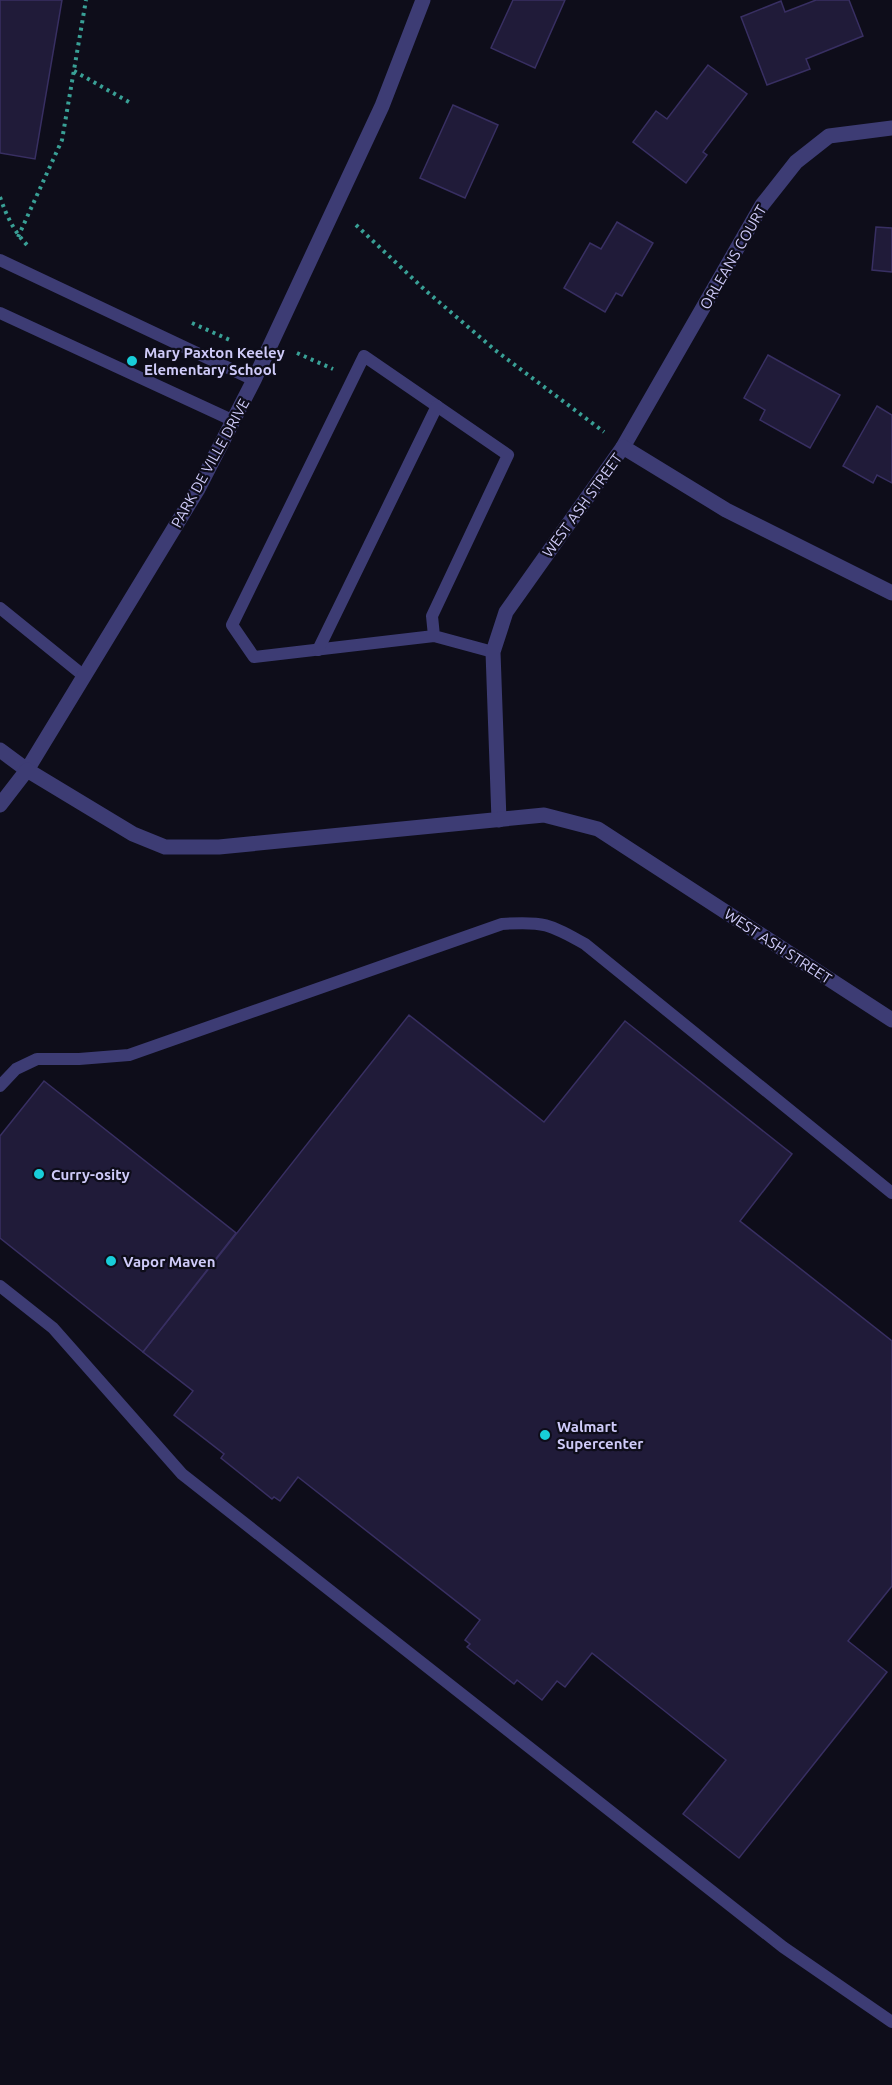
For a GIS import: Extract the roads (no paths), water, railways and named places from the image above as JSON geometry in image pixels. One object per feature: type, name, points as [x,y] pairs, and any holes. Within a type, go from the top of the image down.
[{"type":"street","name":"PARK DE VILLE DRIVE","points":[[0,804],[27,770],[198,489],[234,421],[382,106],[423,0]]},
{"type":"street","name":"ORLEANS COURT","points":[[623,447],[762,205],[796,162],[829,136],[892,128]]},
{"type":"street","name":"WEST ASH STREET","points":[[499,820],[493,652],[506,612],[623,447],[726,510],[892,593]]},
{"type":"street","name":"WEST ASH STREET","points":[[0,750],[27,770],[132,834],[165,847],[219,848],[544,815],[598,829],[892,1020]]},
{"type":"lane","points":[[0,260],[254,380]]},
{"type":"lane","points":[[0,313],[234,421]]},
{"type":"lane","points":[[434,636],[432,616],[508,455],[364,356],[232,625],[254,657],[434,636],[493,652]]},
{"type":"lane","points":[[318,650],[437,406]]},
{"type":"lane","points":[[0,608],[84,676]]},
{"type":"lane","points":[[0,1086],[16,1069],[37,1059],[79,1059],[129,1055],[502,924],[536,922],[553,926],[585,944],[892,1193]]},
{"type":"lane","points":[[0,1286],[53,1328],[182,1474],[773,1940],[892,2022]]},
{"type":"place","name":"Mary Paxton Keeley Elementary School","points":[[132,361]]},
{"type":"place","name":"Curry-osity","points":[[39,1174]]},
{"type":"place","name":"Vapor Maven","points":[[111,1261]]},
{"type":"place","name":"Walmart Supercenter","points":[[545,1435]]}]
